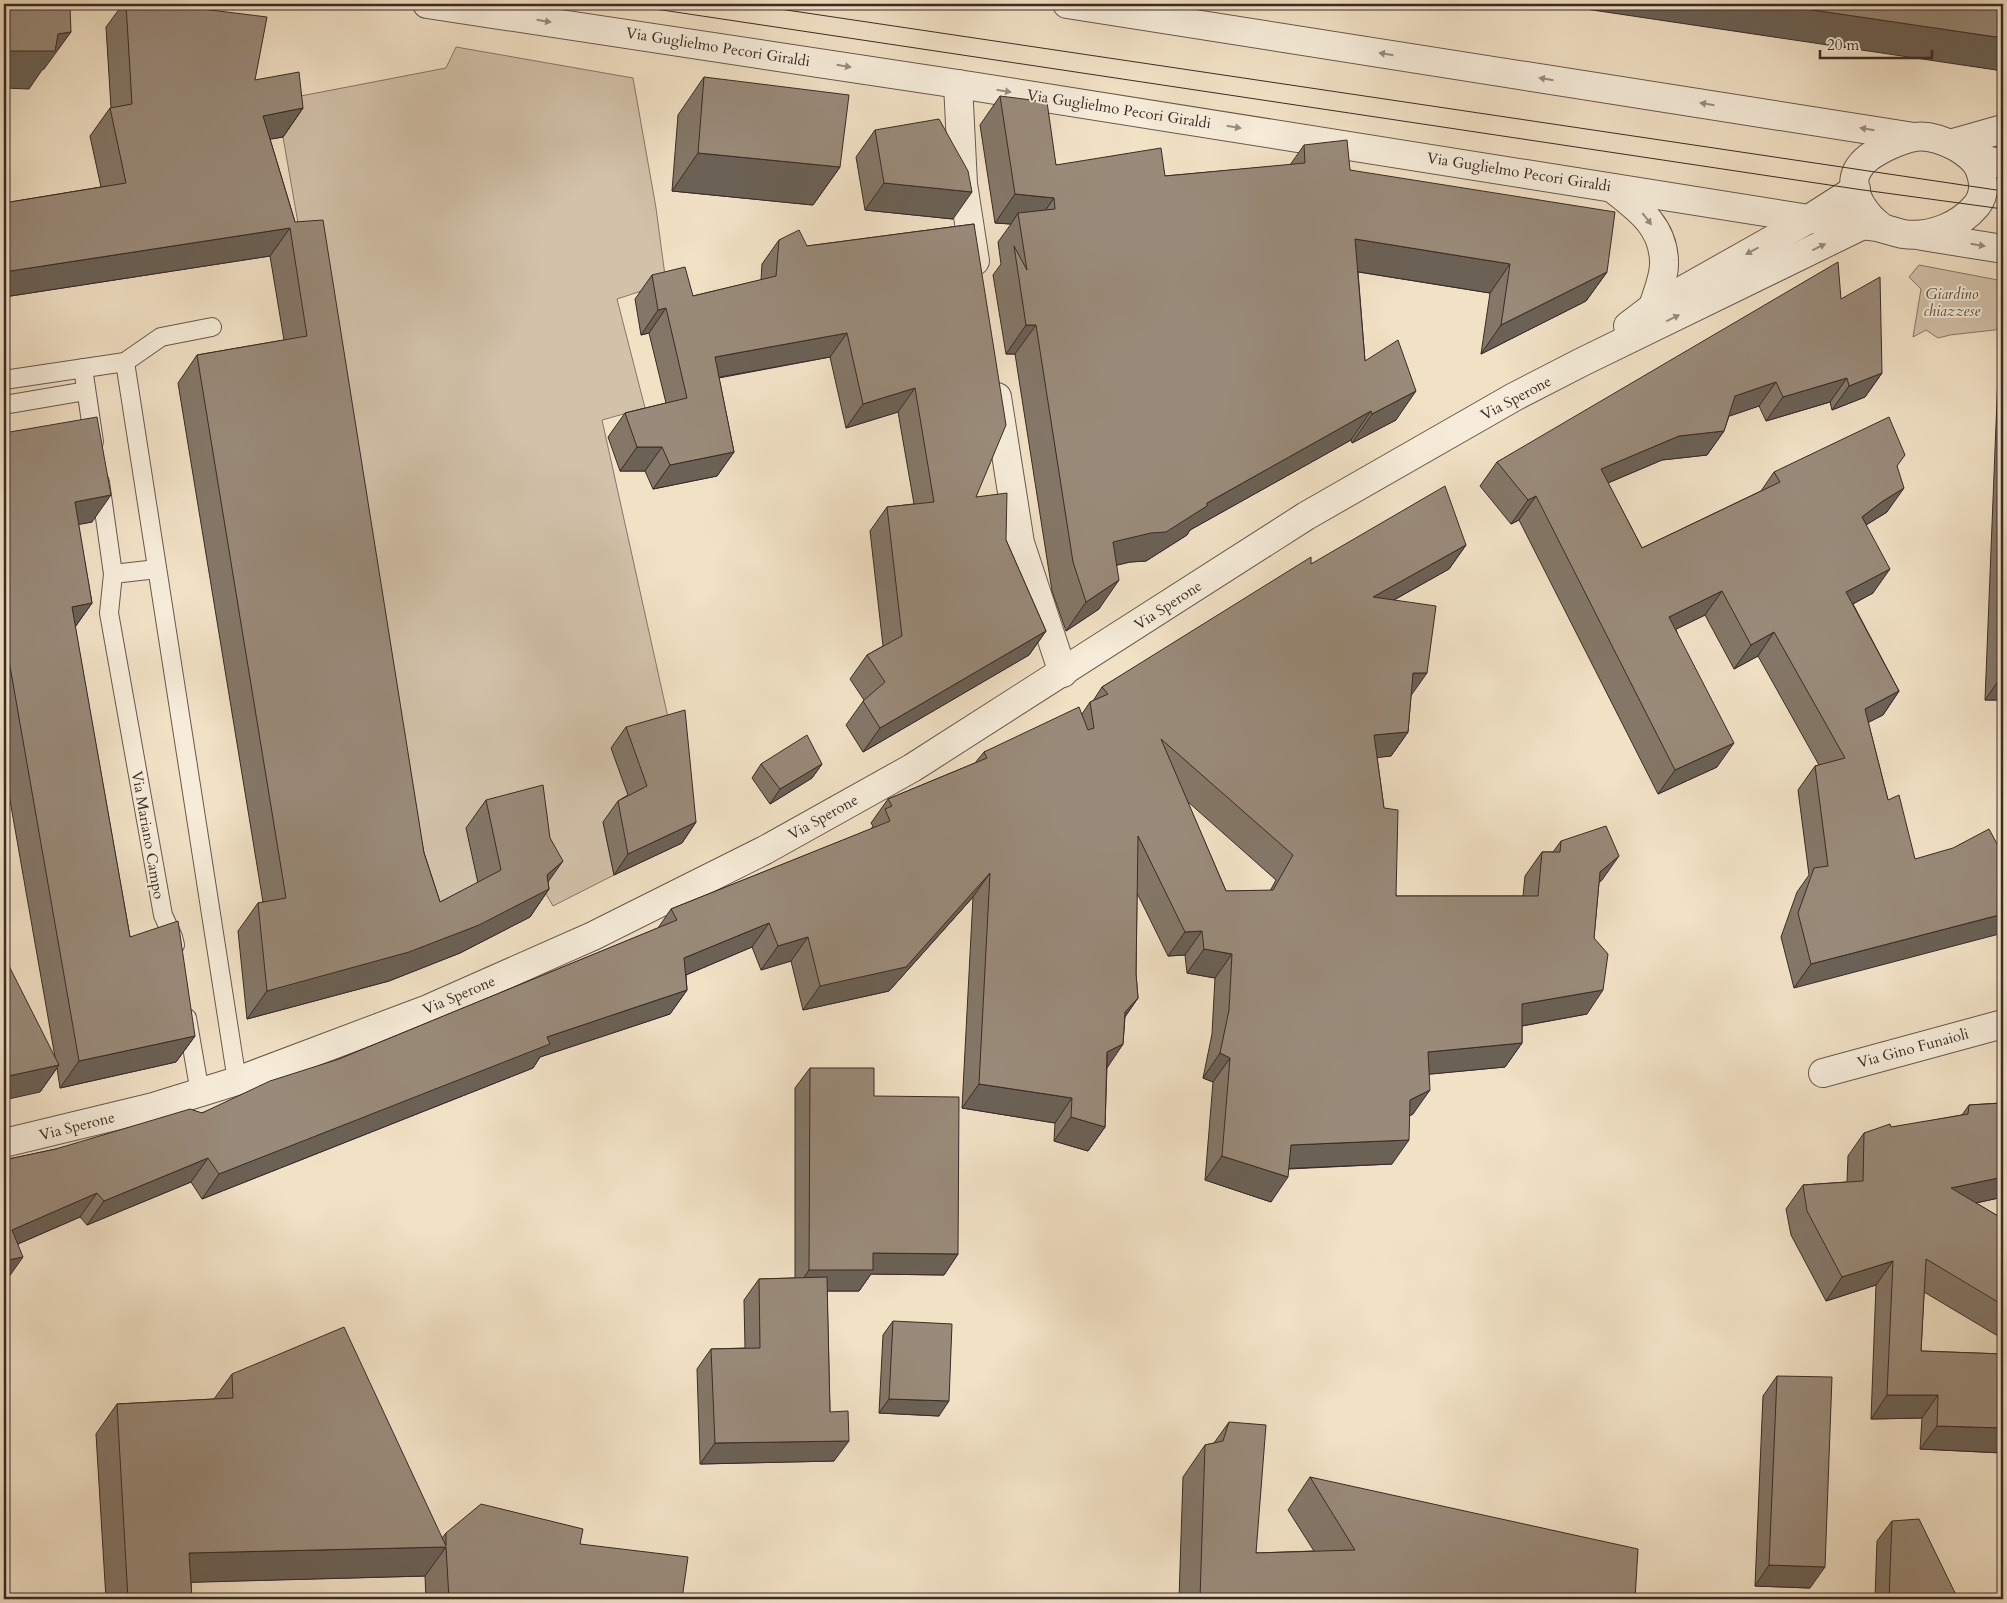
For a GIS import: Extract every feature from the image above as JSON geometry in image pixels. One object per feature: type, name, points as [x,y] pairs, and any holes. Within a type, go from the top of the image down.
[{"type":"street","name":"Via Guglielmo Pecori Giraldi","points":[[427,4],[958,84],[1873,227]]},
{"type":"street","points":[[1067,4],[1132,9],[1936,139],[1961,151],[2003,164]]},
{"type":"street","points":[[958,84],[963,184],[979,281]]},
{"type":"street","points":[[1961,151],[2003,129]]},
{"type":"street","points":[[1873,227],[1873,221],[1859,201],[1855,178],[1858,170],[1866,160],[1892,144],[1915,137]]},
{"type":"street","points":[[1961,151],[1978,166],[1984,188]]},
{"type":"street","points":[[1918,235],[1941,230],[1957,222],[1972,211],[1981,199],[1984,188],[2003,169]]},
{"type":"street","points":[[1611,187],[1645,215],[1658,234],[1665,262],[1653,307]]},
{"type":"street","points":[[1582,362],[1653,307],[1856,189]]},
{"type":"street","points":[[1582,362],[1873,227],[1902,234],[2003,249]]},
{"type":"street","name":"Via Sperone","points":[[4,1143],[153,1107],[237,1081],[428,1008],[593,936],[764,850],[912,768],[1306,516],[1514,397],[1582,362]]},
{"type":"street","points":[[992,369],[1020,543],[1063,673]]},
{"type":"street","name":"Via Gino Funaioli","points":[[1823,1073],[2003,1024]]},
{"type":"lane","points":[[4,380],[126,362],[161,337],[212,327]]},
{"type":"lane","points":[[126,362],[237,1081]]},
{"type":"lane","name":"Via Mariano Campo","points":[[82,368],[114,574],[109,613],[163,915],[173,937],[178,966]]},
{"type":"lane","points":[[4,405],[86,391]]},
{"type":"lane","points":[[114,574],[157,569]]},
{"type":"lane","points":[[185,1005],[200,1093]]},
{"type":"green space","points":[[456,47],[633,78],[656,208],[666,283],[617,299],[645,408],[602,420],[671,731],[658,793],[603,822],[614,875],[553,906],[543,889],[481,899],[421,930],[283,137],[280,100],[446,68]]},
{"type":"green space","name":"Giardino chiazzese","points":[[1919,265],[2003,281],[2003,329],[1938,338],[1926,330],[1913,337],[1921,289],[1909,277]]},
{"type":"building","points":[[4,4],[61,4],[70,7],[71,32],[58,34],[55,51],[4,51]]},
{"type":"building","points":[[126,4],[162,4],[267,17],[255,80],[299,72],[303,108],[263,116],[295,222],[323,220],[424,853],[440,902],[501,870],[486,800],[543,785],[550,838],[563,861],[547,875],[549,889],[479,925],[409,952],[267,991],[258,903],[286,898],[197,355],[307,336],[290,228],[4,272],[4,203],[126,183],[110,108],[132,104]]},
{"type":"building","points":[[1772,4],[2003,4],[2003,38]]},
{"type":"building","points":[[704,77],[849,95],[840,167],[698,153]]},
{"type":"building","points":[[1000,96],[1047,102],[1056,165],[1161,148],[1165,176],[1305,163],[1304,145],[1347,140],[1350,170],[1615,212],[1607,272],[1501,325],[1510,264],[1355,239],[1365,361],[1398,340],[1416,391],[1372,414],[1371,411],[1207,503],[1207,506],[1166,532],[1151,533],[1113,542],[1119,580],[1086,602],[1073,562],[1036,325],[1026,325],[1014,246],[1027,270],[1018,213],[1055,209],[1054,198],[1015,194]]},
{"type":"building","points":[[939,119],[968,171],[972,192],[884,183],[875,130]]},
{"type":"building","points":[[974,224],[1006,425],[976,497],[1007,493],[1006,540],[1046,631],[880,728],[863,701],[885,682],[867,655],[902,636],[887,507],[934,502],[915,388],[863,404],[847,333],[715,357],[734,452],[670,465],[662,447],[637,447],[625,413],[687,398],[666,308],[658,310],[652,275],[685,267],[693,296],[776,276],[779,240],[799,230],[807,246]]},
{"type":"building","points":[[1838,262],[1841,299],[1880,277],[1882,373],[1849,386],[1847,378],[1783,397],[1776,382],[1735,396],[1724,431],[1679,436],[1601,469],[1642,548],[1780,482],[1774,472],[1889,417],[1905,455],[1897,466],[1904,488],[1862,517],[1890,569],[1846,592],[1899,691],[1865,709],[1888,800],[1899,795],[1915,859],[1953,848],[1989,829],[2003,855],[2003,914],[1811,964],[1798,913],[1814,868],[1828,866],[1815,766],[1845,758],[1774,632],[1751,645],[1722,591],[1669,617],[1734,743],[1675,770],[1536,496],[1528,500],[1497,462]]},
{"type":"building","points":[[97,417],[111,495],[75,502],[92,603],[72,607],[130,937],[178,921],[195,1036],[79,1061],[4,632],[4,433]]},
{"type":"building","points":[[1445,486],[1466,545],[1373,597],[1436,606],[1427,673],[1413,673],[1408,732],[1374,735],[1384,808],[1398,810],[1396,896],[1538,896],[1542,852],[1560,852],[1561,841],[1606,826],[1619,856],[1600,872],[1594,938],[1608,954],[1603,990],[1522,1004],[1522,1043],[1428,1052],[1430,1090],[1410,1100],[1409,1140],[1291,1145],[1288,1177],[1222,1156],[1230,1058],[1220,1053],[1229,1010],[1232,954],[1204,949],[1202,931],[1185,932],[1138,836],[1136,974],[1138,998],[1125,1012],[1123,1044],[1107,1052],[1105,1127],[1071,1117],[1072,1098],[979,1084],[990,873],[906,967],[820,986],[808,937],[778,946],[769,923],[684,958],[687,990],[547,1037],[550,1044],[219,1174],[208,1158],[104,1201],[97,1193],[12,1230],[23,1257],[4,1261],[4,1160],[56,1149],[190,1109],[202,1113],[270,1081],[339,1059],[677,920],[671,909],[890,821],[885,809],[892,806],[888,799],[987,758],[984,752],[1079,707],[1088,730],[1094,728],[1090,702],[1108,694],[1102,687],[1311,557],[1311,564]],"holes":[[[1161,739],[1293,855],[1273,890],[1226,891]]]},
{"type":"building","points":[[685,710],[696,822],[628,854],[618,801],[647,786],[626,727]]},
{"type":"building","points":[[807,735],[822,764],[780,789],[761,764]]},
{"type":"building","points":[[4,956],[59,1065],[4,1077]]},
{"type":"building","points":[[810,1068],[874,1068],[874,1096],[959,1097],[958,1254],[873,1253],[873,1270],[809,1270]]},
{"type":"building","points":[[2003,1103],[2003,1177],[1951,1188],[2003,1219],[2003,1305],[1926,1259],[1921,1351],[2003,1354],[2003,1428],[1937,1426],[1938,1395],[1887,1395],[1893,1261],[1842,1277],[1807,1211],[1803,1185],[1863,1181],[1864,1133],[1890,1124],[1891,1127],[1968,1114],[1969,1105]]},
{"type":"building","points":[[827,1277],[830,1412],[848,1411],[849,1441],[715,1443],[711,1349],[760,1348],[759,1279]]},
{"type":"building","points":[[893,1321],[952,1324],[949,1401],[889,1399]]},
{"type":"building","points":[[344,1327],[446,1546],[446,1533],[481,1504],[583,1529],[580,1544],[688,1557],[682,1599],[449,1599],[446,1547],[189,1553],[192,1599],[128,1599],[117,1404],[233,1398],[232,1374]]},
{"type":"building","points":[[1777,1376],[1832,1377],[1825,1567],[1769,1565]]},
{"type":"building","points":[[1229,1422],[1266,1425],[1256,1553],[1355,1550],[1310,1477],[1638,1549],[1635,1599],[1200,1599],[1205,1445],[1223,1441]]},
{"type":"building","points":[[1919,1519],[1958,1599],[1889,1599],[1892,1521]]},
{"type":"tram line","points":[[622,4],[1856,189],[2003,209]]},
{"type":"tram line","points":[[746,4],[2003,191]]}]
